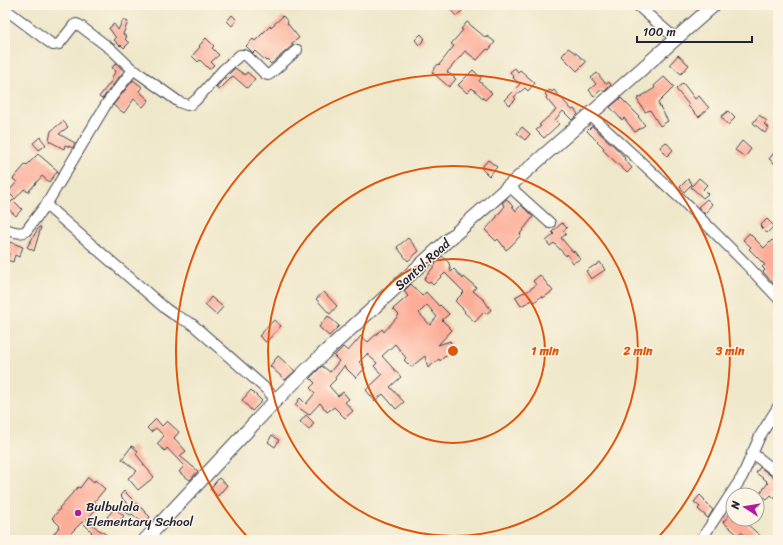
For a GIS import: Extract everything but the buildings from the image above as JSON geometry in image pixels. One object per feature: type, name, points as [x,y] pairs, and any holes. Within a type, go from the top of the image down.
[{"type":"main road","name":"Santol Road","points":[[145,540],[276,400],[328,349],[438,249],[714,5]]},
{"type":"street","points":[[637,5],[676,39]]},
{"type":"street","points":[[5,9],[53,45],[59,44],[74,25],[79,25],[112,50],[133,70],[179,102],[187,105],[196,100],[223,70],[240,55],[244,54],[247,56],[265,74],[268,75],[297,50]]},
{"type":"street","points":[[5,230],[24,233],[46,205],[107,104],[133,70]]},
{"type":"street","points":[[590,115],[681,199],[778,298]]},
{"type":"street","points":[[509,186],[550,223]]},
{"type":"street","points":[[46,205],[166,309],[192,324],[276,400]]},
{"type":"street","points":[[701,540],[742,477],[760,436],[778,407]]},
{"type":"street","points":[[752,453],[778,473]]},
{"type":"place","name":"Bulbulala Elementary School","points":[[78,513]]}]
